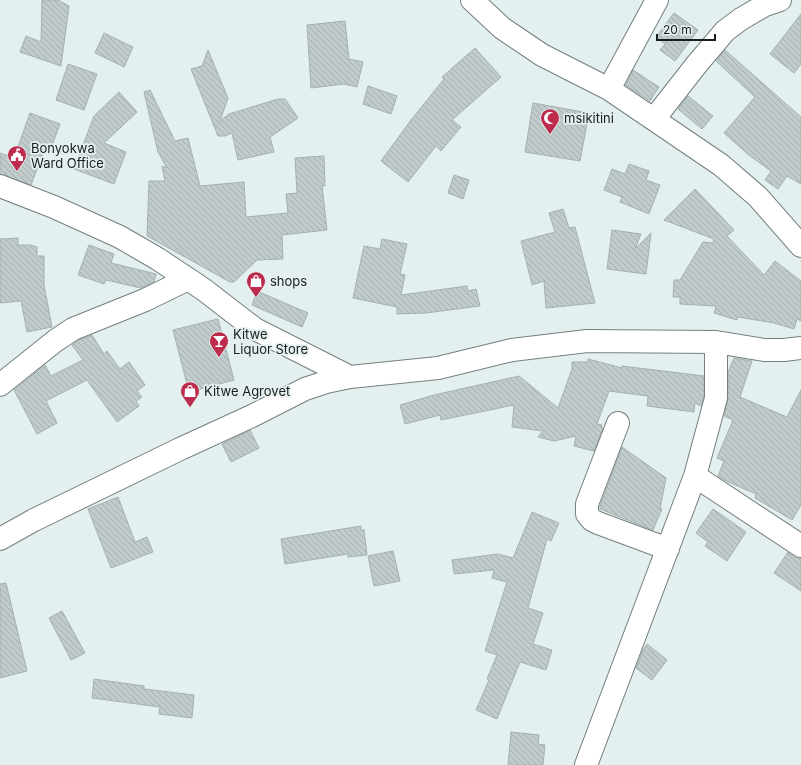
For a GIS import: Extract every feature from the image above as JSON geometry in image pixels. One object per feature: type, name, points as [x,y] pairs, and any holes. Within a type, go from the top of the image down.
[{"type":"street","points":[[472,0],[502,28],[542,55],[609,89],[721,165],[758,197],[801,246]]},
{"type":"street","points":[[609,89],[657,0]]},
{"type":"street","points":[[654,119],[724,31],[765,5],[780,0]]},
{"type":"street","points":[[0,186],[54,207],[120,237],[158,259],[188,279],[255,329],[350,377]]},
{"type":"street","points":[[0,385],[55,341],[73,329],[145,300],[188,279]]},
{"type":"street","points":[[0,539],[34,520],[305,389],[326,382],[350,377],[438,368],[512,350],[587,341],[716,342],[764,350],[801,348]]},
{"type":"street","points":[[593,762],[695,476],[716,398],[716,342]]},
{"type":"street","points":[[618,423],[587,504],[587,514],[592,520],[598,523],[668,549]]},
{"type":"street","points":[[695,476],[801,546]]},
{"type":"building","points":[[42,0],[58,0],[69,6],[61,66],[20,52],[26,36],[41,42]]},
{"type":"building","points":[[674,13],[698,30],[675,61],[660,50],[665,44],[656,37]]},
{"type":"building","points":[[801,14],[801,64],[794,73],[770,54]]},
{"type":"building","points":[[345,21],[349,59],[363,62],[357,87],[344,84],[311,88],[307,25]]},
{"type":"building","points":[[104,33],[133,47],[124,67],[95,53]]},
{"type":"building","points":[[475,48],[501,77],[452,120],[461,127],[441,151],[436,146],[408,182],[381,161],[444,79],[442,77]]},
{"type":"building","points":[[208,50],[228,98],[220,121],[229,114],[278,99],[285,99],[298,118],[270,137],[274,152],[238,160],[232,133],[225,136],[218,136],[191,69],[202,66]]},
{"type":"building","points":[[725,50],[801,117],[801,184],[787,176],[778,189],[765,180],[771,171],[750,156],[724,133],[755,97],[716,61]]},
{"type":"building","points":[[68,64],[97,74],[84,110],[56,100]]},
{"type":"building","points":[[633,70],[659,87],[650,101],[626,85]]},
{"type":"building","points":[[368,86],[397,96],[391,114],[363,104]]},
{"type":"building","points":[[150,90],[175,141],[188,138],[200,186],[244,182],[246,217],[288,213],[286,194],[297,193],[295,158],[324,156],[325,186],[322,186],[327,230],[282,235],[283,259],[257,260],[234,282],[230,282],[147,236],[149,181],[165,181],[162,166],[167,168],[158,152],[144,92]]},
{"type":"building","points":[[119,92],[137,112],[104,143],[126,152],[114,184],[74,169],[94,116]]},
{"type":"building","points":[[688,96],[713,116],[702,129],[678,109]]},
{"type":"building","points":[[533,103],[589,113],[580,161],[525,152]]},
{"type":"building","points":[[30,113],[60,124],[51,148],[46,146],[31,185],[0,174],[0,153],[14,158]]},
{"type":"building","points":[[629,164],[649,171],[646,180],[660,185],[649,214],[620,202],[622,197],[604,190],[612,169],[625,174]]},
{"type":"building","points":[[454,175],[469,180],[463,199],[448,193]]},
{"type":"building","points":[[695,189],[734,230],[727,236],[764,275],[775,261],[801,281],[801,321],[797,319],[794,329],[774,323],[738,317],[737,320],[714,313],[716,306],[680,304],[680,297],[673,297],[674,280],[680,280],[703,242],[713,243],[714,239],[664,220]]},
{"type":"building","points":[[563,209],[569,228],[575,227],[595,303],[546,308],[544,281],[532,285],[521,241],[555,232],[549,213]]},
{"type":"building","points":[[612,230],[641,234],[635,249],[651,233],[646,274],[607,269]]},
{"type":"building","points":[[18,238],[18,245],[30,245],[37,247],[37,256],[44,256],[44,285],[52,327],[27,332],[21,301],[0,303],[0,239]]},
{"type":"building","points":[[382,239],[407,244],[400,274],[405,275],[401,295],[467,286],[468,291],[476,289],[480,306],[426,313],[397,314],[397,307],[353,298],[364,246],[380,249]]},
{"type":"building","points":[[89,245],[114,254],[111,263],[156,274],[154,282],[141,288],[106,280],[104,284],[78,275]]},
{"type":"building","points":[[257,291],[308,313],[302,327],[252,305]]},
{"type":"building","points":[[218,319],[234,380],[189,392],[173,330]]},
{"type":"building","points":[[92,335],[104,354],[107,351],[120,369],[129,362],[145,385],[137,391],[142,397],[136,401],[139,406],[117,422],[87,380],[46,401],[57,423],[37,434],[14,390],[45,365],[51,376],[83,360],[72,345],[79,340]]},
{"type":"building","points":[[734,358],[752,361],[740,397],[787,417],[801,390],[801,505],[792,520],[755,498],[756,494],[718,476],[724,461],[717,458],[733,420],[724,416],[728,398],[728,372]]},
{"type":"building","points":[[588,359],[622,368],[622,366],[704,376],[704,396],[701,406],[695,403],[694,412],[647,406],[648,396],[609,391],[597,424],[602,425],[601,428],[603,428],[594,451],[574,446],[576,436],[554,441],[538,437],[543,431],[512,427],[514,405],[441,420],[440,415],[405,424],[400,405],[434,395],[519,376],[558,408],[572,369],[572,362],[588,362]]},
{"type":"building","points":[[250,430],[259,448],[231,462],[222,444]]},
{"type":"building","points":[[622,447],[666,478],[660,509],[662,509],[653,530],[600,509]]},
{"type":"building","points":[[118,497],[135,542],[147,537],[153,552],[111,568],[88,509]]},
{"type":"building","points":[[713,509],[746,532],[727,561],[705,546],[708,542],[696,533]]},
{"type":"building","points":[[532,512],[559,523],[551,541],[547,539],[528,608],[543,613],[533,644],[552,650],[546,670],[520,662],[497,719],[476,710],[489,680],[487,679],[497,655],[485,651],[507,582],[492,578],[494,570],[454,574],[452,560],[498,554],[513,558]]},
{"type":"building","points":[[361,526],[361,530],[364,530],[367,555],[348,557],[348,554],[285,564],[281,539]]},
{"type":"building","points":[[393,551],[400,581],[374,586],[368,556]]},
{"type":"building","points":[[788,552],[794,557],[801,558],[801,591],[774,573]]},
{"type":"building","points":[[6,583],[27,671],[0,678],[0,584]]},
{"type":"building","points":[[62,611],[85,653],[71,660],[49,618]]},
{"type":"building","points":[[647,644],[667,660],[652,680],[636,668]]},
{"type":"building","points":[[94,679],[144,686],[144,689],[194,695],[192,718],[159,714],[160,707],[92,698]]},
{"type":"building","points":[[511,732],[539,735],[538,744],[545,745],[543,765],[508,765]]},
{"type":"place","name":"msikitini","points":[[550,135]]},
{"type":"place","name":"Bonyokwa Ward Office","points":[[17,172]]},
{"type":"place","name":"shops","points":[[256,298]]},
{"type":"place","name":"Kitwe Liquor Store","points":[[219,358]]},
{"type":"place","name":"Kitwe Agrovet","points":[[190,408]]}]
